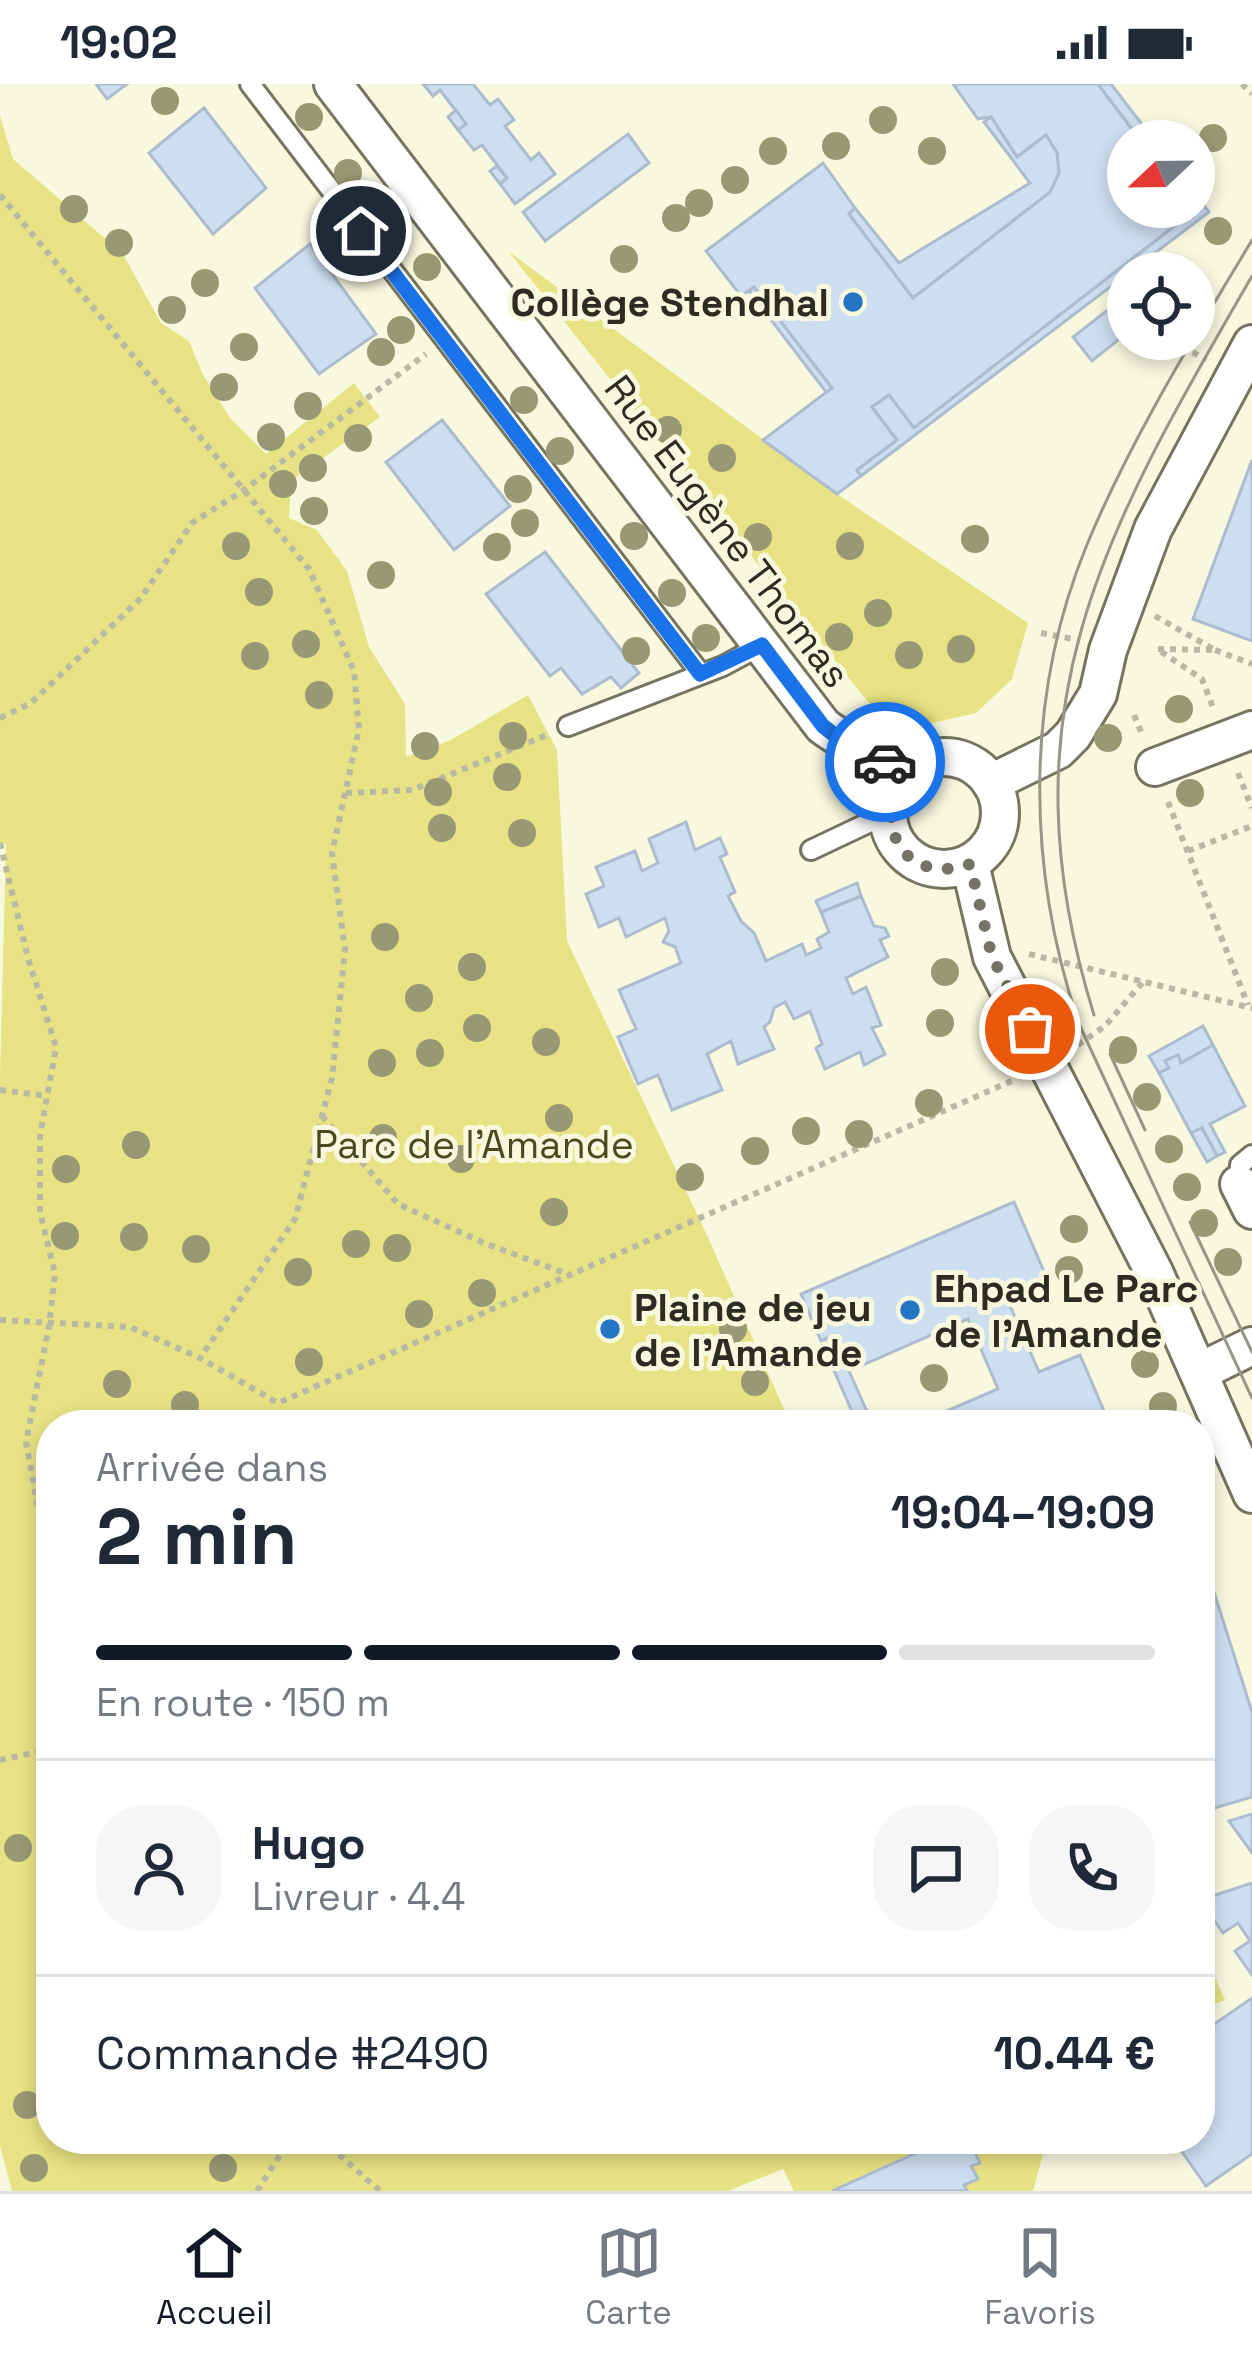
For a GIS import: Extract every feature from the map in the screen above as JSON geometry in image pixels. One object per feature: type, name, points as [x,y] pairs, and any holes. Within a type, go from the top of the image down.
[{"type":"street","name":"Rue Eugène Thomas","points":[[333,84],[823,726],[902,776]]},
{"type":"street","points":[[991,783],[1058,750],[1098,694],[1108,650],[1153,529],[1252,344]]},
{"type":"street","points":[[1150,754],[1239,735]]},
{"type":"street","points":[[948,757],[976,767],[991,783],[999,804],[999,825],[992,844],[970,864],[943,870],[916,861],[896,841],[889,813],[902,776],[918,764],[948,757]]},
{"type":"street","points":[[970,864],[992,957],[1144,1253],[1252,1494]]},
{"type":"street","points":[[1199,1372],[1252,1346]]},
{"type":"lane","points":[[250,84],[700,674]]},
{"type":"lane","points":[[568,726],[762,645]]},
{"type":"lane","points":[[811,850],[889,813]]},
{"type":"path","points":[[1242,84],[1252,94]]},
{"type":"path","points":[[0,195],[309,569],[354,671],[359,729],[332,853],[345,950],[332,1078],[295,1219],[200,1358]]},
{"type":"path","points":[[0,718],[31,703],[141,598],[192,523],[244,490],[444,341]]},
{"type":"path","points":[[1206,360],[1214,365]]},
{"type":"path","points":[[1145,610],[1215,650],[1252,664]]},
{"type":"path","points":[[1041,633],[1089,644]]},
{"type":"path","points":[[1215,650],[1156,649],[1202,680],[1239,735]]},
{"type":"path","points":[[1135,715],[1150,754]]},
{"type":"path","points":[[346,794],[412,790],[568,726]]},
{"type":"path","points":[[1250,1006],[1187,851],[1252,826]]},
{"type":"path","points":[[0,843],[56,1047],[40,1136],[40,1212],[56,1274],[26,1442],[36,1497]]},
{"type":"path","points":[[0,872],[10,874]]},
{"type":"path","points":[[1014,951],[1250,1006]]},
{"type":"path","points":[[1105,1026],[1143,982]]},
{"type":"path","points":[[0,1320],[130,1328],[200,1358],[278,1402],[1049,1065]]},
{"type":"path","points":[[0,1090],[47,1096]]},
{"type":"path","points":[[322,1116],[398,1204],[484,1244],[570,1275]]},
{"type":"path","points":[[0,1760],[36,1752]]},
{"type":"path","points":[[257,2191],[280,2154]]},
{"type":"path","points":[[338,2154],[380,2191]]},
{"type":"green space","name":"Parc de l'Amande","points":[[0,116],[13,159],[123,254],[161,323],[189,341],[203,375],[231,419],[266,454],[354,383],[380,417],[291,481],[289,518],[317,530],[347,571],[369,647],[405,704],[406,757],[451,740],[528,695],[557,750],[567,941],[784,1410],[36,1410],[36,2154],[1043,2154],[1033,2191],[794,2191],[783,2169],[728,2191],[12,2191],[0,2146],[0,1077],[6,844],[0,843]]},
{"type":"green space","points":[[508,251],[837,494],[1028,623],[1012,679],[976,713],[919,726],[880,717]]},
{"type":"green space","points":[[1215,1977],[1225,2000],[1215,2004]]},
{"type":"building","points":[[96,84],[127,84],[107,99]]},
{"type":"building","points":[[423,84],[473,84],[490,105],[498,99],[514,120],[505,126],[531,160],[539,153],[555,174],[515,204],[500,184],[507,178],[482,145],[474,150],[458,130],[466,124],[440,90],[433,96]]},
{"type":"building","points":[[953,84],[1098,84],[1125,120],[1107,120],[1107,228],[1172,228],[1141,252],[1107,252],[1107,278],[914,428],[889,395],[872,407],[897,440],[857,470],[861,476],[837,494],[763,440],[832,388],[754,287],[741,296],[706,251],[823,163],[855,208],[849,214],[913,298],[1050,192],[1059,173],[1057,153],[1046,135],[1017,157],[991,117],[978,119]]},
{"type":"building","points":[[1098,84],[1111,84],[1139,120],[1125,120]]},
{"type":"building","points":[[204,108],[266,188],[213,234],[149,153]]},
{"type":"building","points":[[456,110],[466,124],[458,130],[448,117]]},
{"type":"building","points":[[991,117],[1017,157],[1046,135],[1057,153],[1059,173],[1050,192],[913,298],[849,214],[855,208],[899,263],[1030,183],[984,122]]},
{"type":"building","points":[[628,134],[649,163],[545,241],[523,212]]},
{"type":"building","points":[[497,166],[507,178],[500,184],[490,171]]},
{"type":"building","points":[[1172,228],[1188,228],[1156,252],[1141,252]]},
{"type":"building","points":[[310,244],[376,334],[319,374],[255,288]]},
{"type":"building","points":[[1107,278],[1107,289],[861,476],[857,470],[897,440],[872,407],[889,395],[914,428]]},
{"type":"building","points":[[754,287],[832,388],[826,392],[749,291]]},
{"type":"building","points":[[1107,311],[1107,349],[1092,361],[1073,337]]},
{"type":"building","points":[[442,420],[510,506],[454,550],[386,462]]},
{"type":"building","points":[[1252,460],[1252,641],[1193,619]]},
{"type":"building","points":[[545,552],[639,673],[621,688],[611,677],[582,694],[561,668],[550,676],[486,594]]},
{"type":"building","points":[[686,822],[695,850],[720,838],[727,854],[720,857],[735,892],[728,896],[741,921],[754,933],[766,961],[802,944],[806,955],[821,948],[817,939],[829,932],[821,912],[861,896],[874,926],[885,928],[889,936],[880,940],[888,957],[846,978],[853,994],[866,987],[881,1025],[872,1028],[885,1054],[864,1065],[860,1052],[825,1069],[810,1011],[794,1019],[785,1002],[774,1008],[764,1027],[774,1049],[738,1064],[731,1041],[707,1054],[722,1090],[672,1110],[658,1075],[638,1084],[618,1037],[636,1029],[619,990],[681,963],[675,947],[663,942],[669,931],[665,918],[626,937],[619,918],[599,927],[586,894],[604,886],[596,867],[635,851],[642,871],[658,863],[649,839]]},
{"type":"building","points":[[857,883],[861,896],[821,912],[816,901]]},
{"type":"building","points":[[1203,1026],[1213,1045],[1181,1063],[1178,1055],[1165,1061],[1169,1068],[1159,1073],[1149,1056]]},
{"type":"building","points":[[1213,1045],[1245,1106],[1210,1124],[1225,1152],[1217,1156],[1202,1128],[1191,1133],[1159,1073],[1169,1068],[1165,1061],[1178,1055],[1181,1063]]},
{"type":"building","points":[[1202,1128],[1217,1156],[1207,1162],[1191,1133]]},
{"type":"building","name":"Ehpad Le Parc de l'Amande","points":[[1014,1202],[1049,1283],[1008,1301],[1039,1372],[1080,1355],[1104,1410],[949,1410],[998,1389],[968,1319],[849,1371],[834,1335],[821,1341],[801,1294]]},
{"type":"building","points":[[834,1335],[866,1410],[851,1410],[821,1341]]},
{"type":"building","points":[[1215,1595],[1252,1712],[1252,1797],[1215,1808]]},
{"type":"building","points":[[1252,1814],[1252,1853],[1229,1821]]},
{"type":"building","points":[[1252,1883],[1252,1975],[1235,1951],[1250,1941],[1238,1923],[1223,1933],[1215,1922],[1215,1895]]},
{"type":"building","points":[[1252,1998],[1252,2154],[1206,2186],[1184,2154],[1215,2154],[1215,2024]]},
{"type":"building","points":[[914,2154],[976,2154],[980,2163],[971,2166],[978,2179],[964,2185],[967,2191],[832,2191]]},
{"type":"tram line","points":[[1252,240],[1142,429],[1086,547],[1051,664],[1040,785],[1049,906],[1079,1024],[1252,1398]]},
{"type":"tram line","points":[[1094,1015],[1068,907],[1058,807],[1063,715],[1082,628],[1112,543],[1151,457],[1252,276]]},
{"type":"tram line","points":[[1110,1054],[1145,1130]]},
{"type":"tram line","points":[[1190,1222],[1252,1352]]},
{"type":"way so far","points":[[885,762],[902,776],[889,813],[896,841],[909,857],[928,867],[950,870],[970,864],[992,957],[1030,1029]]},
{"type":"place","name":"Collège Stendhal","points":[[853,302]]},
{"type":"place","name":"Ehpad Le Parc de l'Amande","points":[[910,1310]]},
{"type":"place","name":"Plaine de jeu de l'Amande","points":[[610,1329]]},
{"type":"route","points":[[361,231],[700,674],[762,645],[823,726],[846,744],[885,762]]}]
